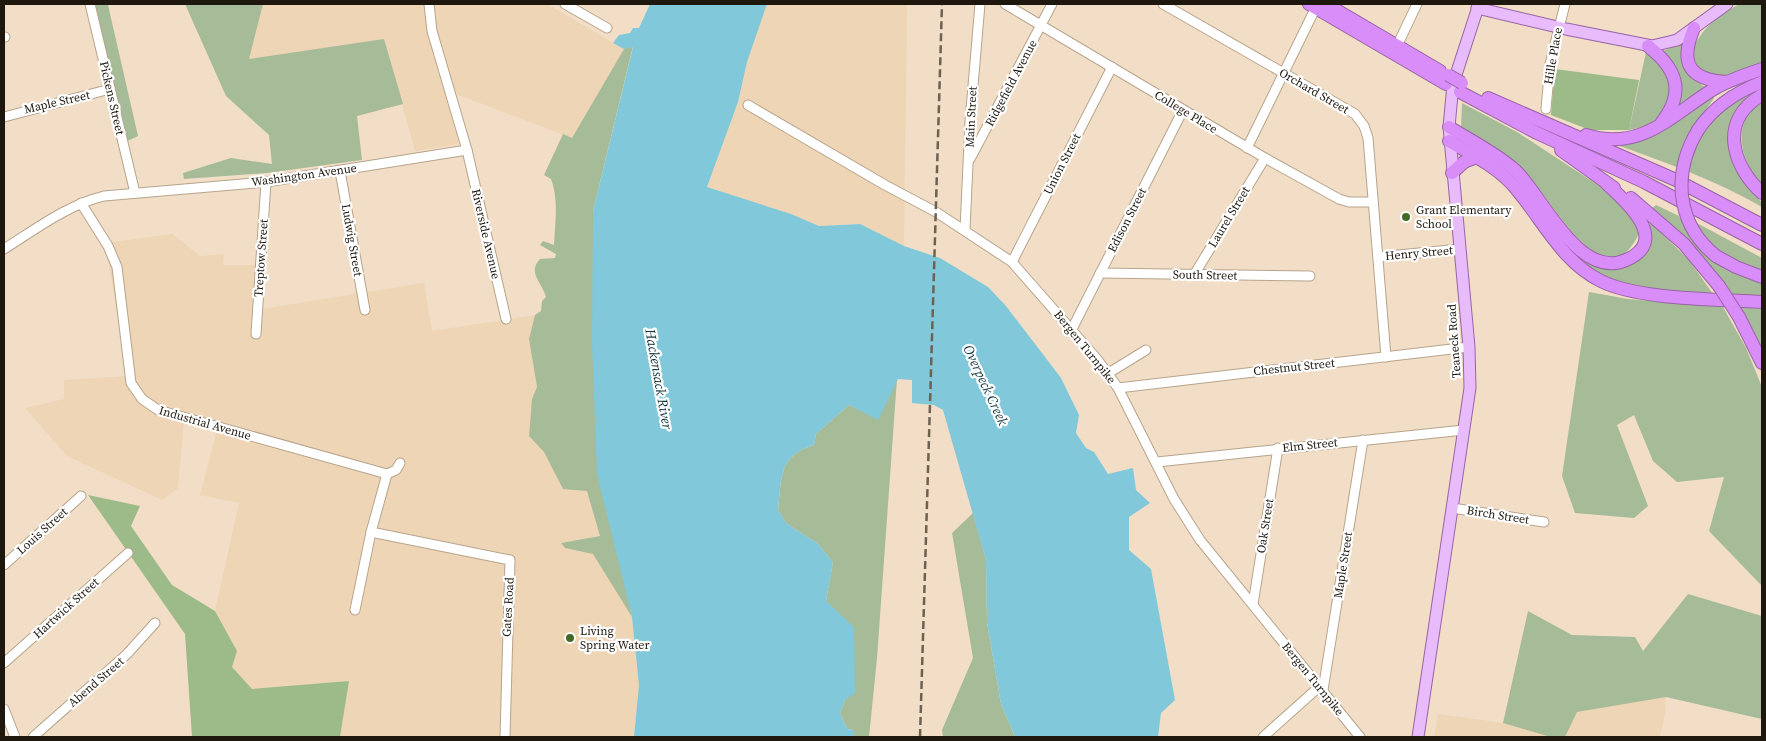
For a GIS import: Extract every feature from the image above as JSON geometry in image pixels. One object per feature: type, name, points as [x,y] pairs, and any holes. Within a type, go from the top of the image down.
[{"type":"highway","points":[[1317,5],[1537,133],[1607,184],[1631,198],[1670,230],[1702,263],[1739,317],[1762,364]]},
{"type":"highway","points":[[1694,28],[1687,46],[1690,66],[1697,75],[1705,80],[1728,82]]},
{"type":"highway","points":[[1648,46],[1666,61],[1675,81],[1673,104],[1657,128]]},
{"type":"highway","points":[[1551,127],[1611,140],[1632,137],[1657,128],[1728,82],[1762,69]]},
{"type":"highway","points":[[1762,82],[1727,99],[1711,113],[1698,130],[1684,163],[1681,177],[1682,198],[1691,228],[1702,244],[1716,256],[1736,268],[1762,276]]},
{"type":"highway","points":[[1461,88],[1676,180],[1762,225]]},
{"type":"highway","points":[[1762,95],[1753,101],[1742,113],[1736,127],[1734,144],[1742,170],[1762,193]]},
{"type":"highway","points":[[1449,127],[1495,155],[1514,170],[1579,250],[1599,261],[1619,263],[1629,259],[1639,250],[1643,242],[1644,229],[1632,208],[1607,184]]},
{"type":"highway","points":[[1537,133],[1644,182],[1762,244]]},
{"type":"highway","points":[[1449,141],[1477,157],[1507,178],[1567,256],[1579,267],[1601,281],[1639,292],[1762,302]]},
{"type":"highway","points":[[1452,173],[1464,162],[1477,157]]},
{"type":"main road","points":[[1478,6],[1566,29],[1648,46],[1672,42],[1724,5]]},
{"type":"main road","name":"Teaneck Road","points":[[1418,737],[1470,388],[1469,348],[1449,127],[1453,84],[1478,6]]},
{"type":"street","name":"Pickens Street","points":[[90,4],[135,193]]},
{"type":"street","points":[[429,4],[432,31],[467,150]]},
{"type":"street","points":[[565,4],[607,28]]},
{"type":"street","name":"Main Street","points":[[965,229],[970,121],[980,4]]},
{"type":"street","name":"College Place","points":[[1005,4],[1247,148],[1339,199],[1349,202],[1373,202]]},
{"type":"street","name":"Ridgefield Avenue","points":[[969,161],[1052,4]]},
{"type":"street","name":"Orchard Street","points":[[1163,4],[1360,119],[1367,133],[1386,357]]},
{"type":"street","points":[[1399,52],[1417,4]]},
{"type":"street","name":"Hille Place","points":[[1546,109],[1550,64],[1565,4]]},
{"type":"street","points":[[1247,148],[1317,5]]},
{"type":"street","name":"Union Street","points":[[1012,262],[1112,67]]},
{"type":"street","name":"Maple Street","points":[[4,117],[110,89]]},
{"type":"street","name":"Bergen Turnpike","points":[[748,106],[965,229],[1012,262],[1098,359],[1118,388],[1188,522],[1360,737]]},
{"type":"street","name":"Edison Street","points":[[1072,329],[1183,110]]},
{"type":"street","points":[[970,121],[983,122],[991,119]]},
{"type":"street","name":"Washington Avenue","points":[[4,249],[80,202],[104,196],[266,182],[467,150]]},
{"type":"street","name":"Riverside Avenue","points":[[467,150],[506,319]]},
{"type":"street","name":"Laurel Street","points":[[1194,275],[1265,158]]},
{"type":"street","name":"Ludwig Street","points":[[340,170],[365,310]]},
{"type":"street","name":"Treptow Street","points":[[256,334],[266,182]]},
{"type":"street","name":"Industrial Avenue","points":[[80,202],[108,246],[117,266],[129,374],[135,392],[142,400],[158,410],[388,474]]},
{"type":"street","name":"Henry Street","points":[[1378,257],[1460,249]]},
{"type":"street","name":"South Street","points":[[1100,273],[1310,276]]},
{"type":"street","name":"Chestnut Street","points":[[1118,388],[1469,348]]},
{"type":"street","points":[[1107,374],[1146,350]]},
{"type":"street","name":"Elm Street","points":[[1157,462],[1464,430]]},
{"type":"street","name":"Maple Street","points":[[1322,688],[1363,440]]},
{"type":"street","name":"Oak Street","points":[[1253,604],[1278,448]]},
{"type":"street","points":[[355,610],[371,532],[388,474],[396,470],[400,463]]},
{"type":"street","name":"Louis Street","points":[[4,565],[81,496]]},
{"type":"street","name":"Birch Street","points":[[1452,508],[1544,522]]},
{"type":"street","name":"Gates Road","points":[[371,532],[510,560],[505,737]]},
{"type":"street","name":"Hartwick Street","points":[[4,663],[128,553]]},
{"type":"street","name":"Abend Street","points":[[33,737],[127,654],[155,622]]},
{"type":"street","points":[[1263,737],[1322,688]]},
{"type":"street","points":[[4,709],[15,737]]},
{"type":"shaded area","points":[[263,4],[547,4],[624,49],[572,138],[456,94],[446,97],[459,144],[415,151],[384,40],[248,59]]},
{"type":"shaded area","points":[[767,4],[907,4],[904,246],[860,224],[819,226],[791,214],[707,187],[738,102],[747,62]]},
{"type":"shaded area","points":[[173,234],[200,256],[224,254],[223,265],[263,265],[261,309],[424,283],[432,331],[535,315],[529,339],[537,387],[532,399],[529,436],[544,452],[563,489],[587,490],[600,536],[561,543],[565,548],[593,554],[632,617],[639,685],[634,737],[340,737],[349,681],[252,690],[231,667],[237,651],[215,611],[239,503],[200,495],[217,430],[184,421],[178,488],[162,500],[67,456],[25,408],[64,399],[64,380],[128,376],[105,243]]},
{"type":"shaded area","points":[[1666,697],[1660,737],[1565,737],[1577,712]]},
{"type":"shaded area","points":[[1438,714],[1503,723],[1551,737],[1434,737]]},
{"type":"green space","points":[[90,4],[111,4],[108,5],[138,136],[123,143]]},
{"type":"green space","points":[[185,4],[263,4],[249,59],[384,39],[403,104],[357,116],[362,160],[267,173],[184,179],[183,173],[231,158],[272,164],[269,135],[226,96]]},
{"type":"green space","points":[[1739,4],[1762,4],[1762,64],[1730,75],[1712,76],[1704,72],[1697,64],[1691,52],[1700,36],[1711,23],[1723,13]]},
{"type":"green space","points":[[1683,43],[1682,52],[1686,70],[1706,88],[1673,115],[1675,73],[1669,58],[1663,51]]},
{"type":"green space","points":[[633,46],[593,211],[617,549],[632,617],[593,554],[565,548],[561,543],[600,536],[587,491],[563,489],[544,452],[529,436],[532,399],[537,387],[529,339],[535,315],[541,311],[542,301],[546,297],[535,273],[536,264],[540,259],[555,258],[556,254],[540,245],[543,241],[554,245],[556,220],[556,203],[551,179],[544,175],[563,134],[572,138],[624,49]]},
{"type":"green space","points":[[1646,52],[1659,59],[1667,71],[1670,86],[1669,101],[1663,114],[1652,123],[1629,130]]},
{"type":"green space","points":[[1555,69],[1639,80],[1629,130],[1590,130],[1551,115]]},
{"type":"green space","points":[[1752,92],[1735,113],[1729,139],[1730,150],[1739,172],[1762,203],[1762,207],[1708,180],[1614,144],[1713,96],[1714,98],[1683,144],[1695,145],[1723,108]]},
{"type":"green space","points":[[1762,102],[1762,184],[1748,165],[1744,154],[1742,130],[1745,119]]},
{"type":"green space","points":[[1462,103],[1517,132],[1607,191],[1632,214],[1640,231],[1627,251],[1613,258],[1598,255],[1583,243],[1568,228],[1525,172],[1499,152],[1461,129]]},
{"type":"green space","points":[[1656,205],[1679,216],[1692,240],[1708,257],[1741,276],[1762,283],[1762,298],[1731,295],[1651,209]]},
{"type":"green space","points":[[1650,222],[1689,260],[1713,294],[1646,288],[1614,282],[1584,265],[1584,261],[1610,268],[1650,236]]},
{"type":"green space","points":[[1695,222],[1762,258],[1762,271],[1724,253],[1710,241]]},
{"type":"green space","points":[[1589,292],[1628,299],[1723,307],[1746,348],[1762,387],[1762,589],[1761,585],[1709,531],[1724,477],[1677,482],[1653,461],[1634,415],[1617,425],[1648,506],[1634,518],[1575,513],[1562,476]]},
{"type":"green space","points":[[1740,307],[1762,309],[1762,351]]},
{"type":"green space","points":[[897,379],[877,658],[869,737],[854,737],[854,730],[847,729],[840,713],[845,700],[826,601],[833,562],[817,543],[787,524],[778,510],[780,487],[784,469],[788,462],[794,455],[814,445],[816,434],[849,405],[878,419]]},
{"type":"green space","points":[[88,495],[140,506],[131,526],[172,585],[215,611],[237,651],[232,667],[252,689],[349,681],[340,737],[192,737],[185,634]]},
{"type":"green space","points":[[973,513],[986,560],[987,623],[1001,704],[1015,737],[943,737],[942,730],[973,658],[952,533]]},
{"type":"green space","points":[[1688,594],[1762,616],[1762,719],[1666,697],[1577,712],[1565,737],[1551,737],[1503,723],[1528,611],[1572,635],[1635,637],[1643,651]]},
{"type":"water","points":[[650,4],[767,4],[747,62],[738,102],[707,187],[791,214],[819,226],[860,224],[904,246],[940,258],[988,287],[1006,306],[1061,378],[1079,415],[1076,433],[1086,448],[1094,452],[1108,474],[1133,468],[1136,490],[1150,503],[1129,517],[1129,550],[1151,569],[1175,700],[1161,713],[1158,737],[1015,737],[1001,704],[987,623],[986,560],[943,410],[934,405],[912,403],[912,380],[898,379],[878,420],[849,405],[816,434],[814,445],[794,455],[788,462],[784,469],[780,487],[778,510],[787,524],[817,543],[833,562],[826,601],[854,627],[855,693],[845,700],[840,713],[847,729],[854,730],[854,737],[634,737],[639,685],[632,617],[597,474],[592,344],[593,211],[633,47],[624,49],[613,43],[619,35],[630,33],[633,28],[639,28]]},
{"type":"railway","points":[[920,737],[942,4]]},
{"type":"place","name":"Grant Elementary School","points":[[1406,217]]},
{"type":"place","name":"Living Spring Water","points":[[570,638]]},
{"type":"water label","name":"Hackensack River","points":[[659,379]]},
{"type":"water label","name":"Overpeck Creek","points":[[986,385]]}]
